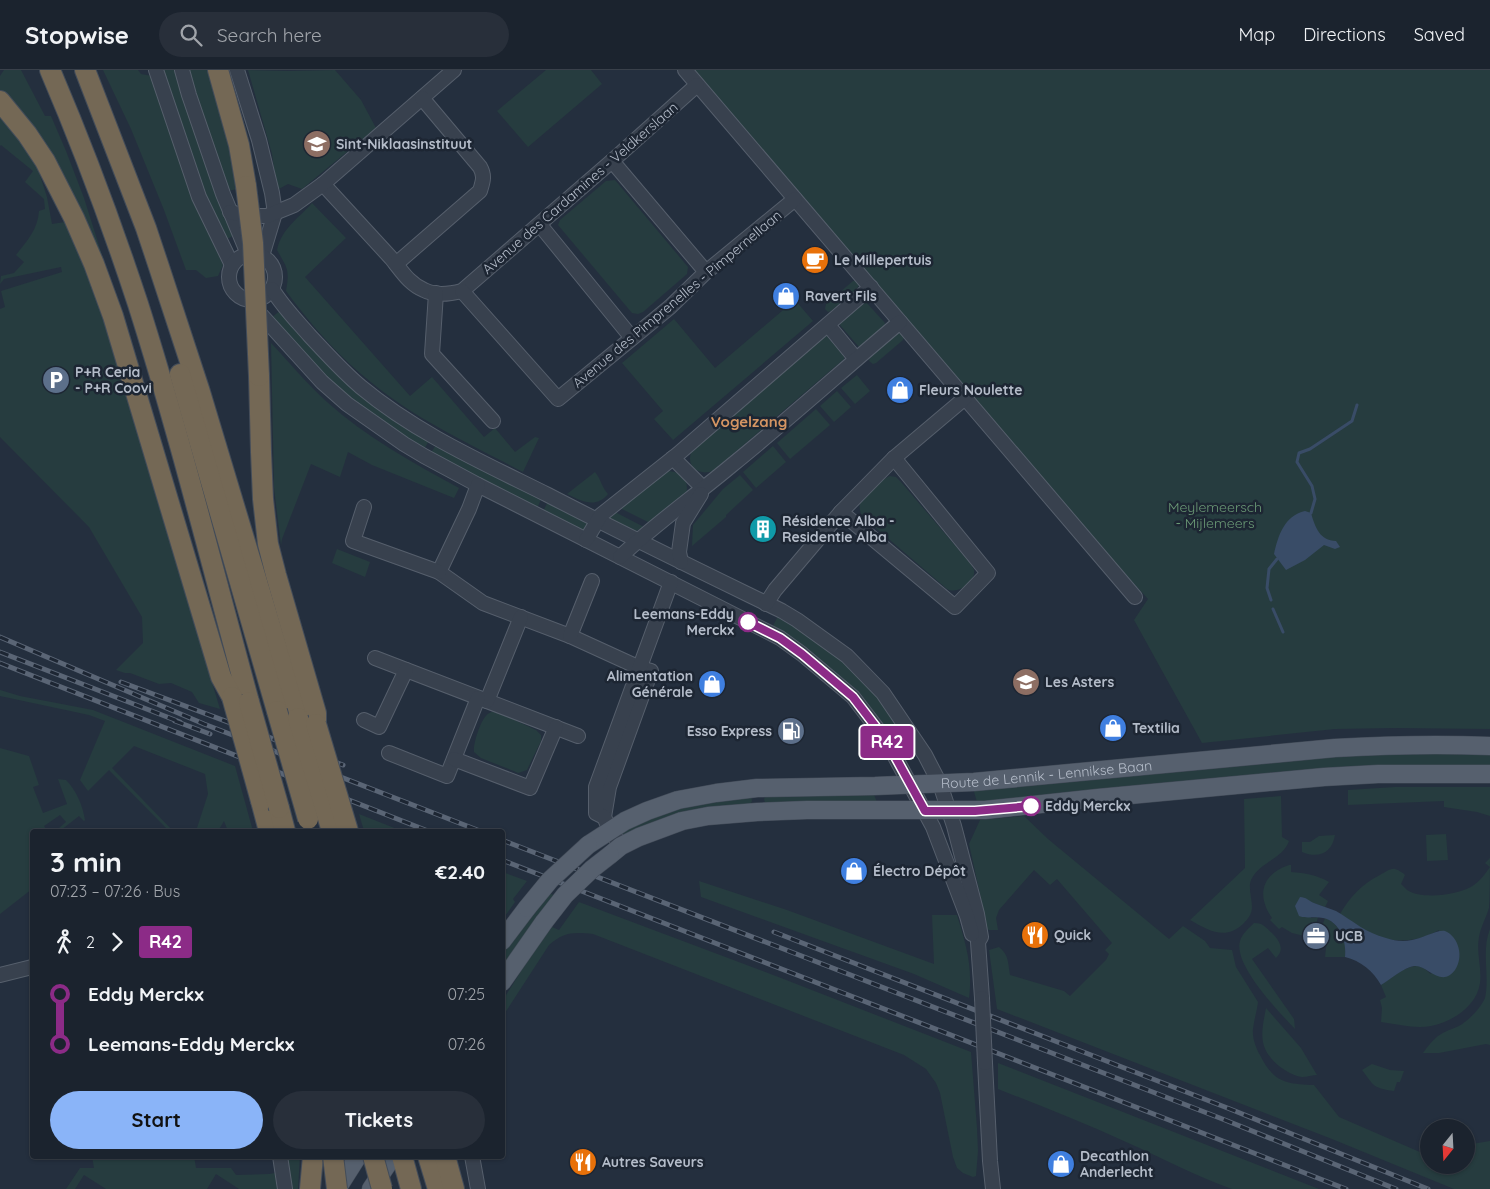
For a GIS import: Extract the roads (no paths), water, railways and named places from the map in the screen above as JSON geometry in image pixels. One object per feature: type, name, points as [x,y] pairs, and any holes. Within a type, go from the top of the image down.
[{"type":"highway","points":[[50,70],[91,173],[138,304],[177,438],[240,700],[270,805],[284,829]]},
{"type":"highway","points":[[85,70],[146,228],[307,721],[326,828]]},
{"type":"highway","points":[[218,70],[239,145],[251,218],[257,305],[261,462],[268,544],[316,713],[307,721]]},
{"type":"highway","points":[[0,102],[27,134],[45,161],[74,218],[94,264],[112,316],[221,677],[240,700]]},
{"type":"highway","points":[[127,178],[142,250],[277,711],[326,828]]},
{"type":"highway","points":[[269,829],[270,805]]},
{"type":"highway","points":[[310,1189],[313,1159]]},
{"type":"highway","points":[[333,1159],[337,1189]]},
{"type":"highway","points":[[374,1159],[382,1189]]},
{"type":"highway","points":[[403,1159],[411,1189]]},
{"type":"highway","points":[[429,1159],[438,1189]]},
{"type":"highway","points":[[446,1159],[454,1189]]},
{"type":"main road","name":"Route de Lennik - Lennikse Baan","points":[[505,937],[550,880],[588,845],[607,823],[625,821],[670,803],[716,793],[757,788],[974,782],[1335,748],[1457,744],[1490,746]]},
{"type":"main road","name":"Route de Lennik - Lennikse Baan","points":[[505,978],[565,895],[592,869],[615,851],[639,837],[682,821],[708,816],[807,810],[985,810],[1324,777],[1378,774],[1490,774]]},
{"type":"main road","points":[[337,1189],[356,1159]]},
{"type":"main road","points":[[371,1189],[391,1159]]},
{"type":"street","points":[[156,70],[199,198],[232,264]]},
{"type":"street","points":[[182,70],[230,212],[255,255]]},
{"type":"street","points":[[238,70],[259,140],[272,193],[275,214],[255,255]]},
{"type":"street","points":[[230,212],[259,217],[275,214],[294,205],[323,184],[454,70]]},
{"type":"street","points":[[685,70],[1135,597]]},
{"type":"street","name":"Avenue des Cardamines - Veldkerslaan","points":[[462,292],[698,85]]},
{"type":"street","points":[[396,264],[480,191],[484,179],[484,173],[480,167],[422,98]]},
{"type":"street","points":[[612,162],[706,272]]},
{"type":"street","points":[[323,184],[412,283],[425,291],[436,293],[450,294],[462,292]]},
{"type":"street","name":"Avenue des Pimprenelles - Pimpernellaan","points":[[462,292],[558,399],[670,306],[706,272],[795,199]]},
{"type":"street","points":[[540,225],[632,338]]},
{"type":"street","points":[[255,255],[268,260],[273,266],[275,282],[266,296],[258,300],[249,301],[235,294],[230,287],[228,280],[229,272],[236,260],[255,255]]},
{"type":"street","points":[[586,540],[601,515],[673,458],[871,287]]},
{"type":"street","points":[[272,289],[282,305],[335,364],[361,387],[413,425],[597,521],[797,620],[847,656],[883,693],[925,755],[940,784],[950,811],[977,914],[981,937],[978,942],[993,1189]]},
{"type":"street","points":[[436,293],[432,354],[493,421]]},
{"type":"street","points":[[249,301],[322,382],[375,425],[424,456],[478,485],[780,638],[853,697],[886,740],[925,811],[967,916],[973,938],[978,942]]},
{"type":"street","points":[[620,557],[733,465],[900,322]]},
{"type":"street","points":[[828,325],[856,359]]},
{"type":"street","points":[[766,604],[775,590],[841,512],[894,458],[965,398]]},
{"type":"street","points":[[673,458],[703,488]]},
{"type":"street","points":[[841,512],[955,607],[988,573],[894,458]]},
{"type":"street","points":[[439,572],[469,509],[478,485]]},
{"type":"street","points":[[681,562],[679,552],[683,523],[699,499],[703,488]]},
{"type":"street","points":[[364,507],[354,541],[439,572],[483,603],[570,636],[646,670]]},
{"type":"street","points":[[570,636],[592,581]]},
{"type":"street","points":[[615,851],[607,823],[596,813],[596,787],[646,670],[671,582]]},
{"type":"street","points":[[389,753],[447,776],[521,617]]},
{"type":"street","points":[[375,658],[578,736]]},
{"type":"street","points":[[364,720],[379,727],[406,670]]},
{"type":"street","points":[[454,759],[530,788],[556,727]]},
{"type":"street","points":[[0,975],[30,968]]},
{"type":"street","points":[[280,1159],[285,1189]]},
{"type":"street","points":[[473,1159],[478,1189]]},
{"type":"water","points":[[1305,511],[1311,513],[1316,528],[1322,536],[1336,541],[1340,547],[1335,549],[1324,545],[1305,560],[1286,570],[1274,554],[1278,540],[1287,522],[1292,517]]},
{"type":"water","points":[[1300,897],[1336,911],[1372,933],[1393,940],[1409,941],[1438,931],[1445,931],[1454,938],[1459,948],[1458,965],[1450,975],[1445,977],[1439,977],[1419,966],[1410,967],[1381,985],[1366,967],[1345,957],[1345,945],[1341,933],[1334,923],[1323,918],[1299,916],[1295,906]]},
{"type":"waterway","points":[[1311,513],[1315,499],[1312,486],[1297,462],[1299,453],[1310,449],[1352,421],[1357,405]]},
{"type":"waterway","points":[[1271,600],[1267,588],[1269,569],[1277,559]]},
{"type":"waterway","points":[[1273,609],[1283,632]]},
{"type":"railway","points":[[0,637],[204,724],[475,829]]},
{"type":"railway","points":[[0,652],[180,722]]},
{"type":"railway","points":[[0,663],[423,829]]},
{"type":"railway","points":[[121,682],[343,765]]},
{"type":"railway","points":[[175,721],[210,734]]},
{"type":"railway","points":[[505,841],[1225,1120],[1396,1189]]},
{"type":"railway","points":[[505,861],[1346,1189]]},
{"type":"railway","points":[[774,932],[1230,1109],[1428,1189]]},
{"type":"place","name":"Sint-Niklaasinstituut","points":[[317,144]]},
{"type":"place","name":"Le Millepertuis","points":[[815,260]]},
{"type":"place","name":"Ravert Fils","points":[[786,296]]},
{"type":"place","name":"P+R Ceria - P+R Coovi","points":[[56,380]]},
{"type":"place","name":"Fleurs Noulette","points":[[900,390]]},
{"type":"place","name":"Résidence Alba - Residentie Alba","points":[[763,529]]},
{"type":"place","name":"Leemans-Eddy Merckx","points":[[748,622]]},
{"type":"place","name":"Les Asters","points":[[1026,682]]},
{"type":"place","name":"Alimentation Générale","points":[[712,684]]},
{"type":"place","name":"Textilia","points":[[1113,728]]},
{"type":"place","name":"Esso Express","points":[[791,731]]},
{"type":"place","name":"Eddy Merckx","points":[[1031,806]]},
{"type":"place","name":"Électro Dépôt","points":[[854,871]]},
{"type":"place","name":"Quick","points":[[1035,935]]},
{"type":"place","name":"UCB","points":[[1316,936]]},
{"type":"place","name":"Autres Saveurs","points":[[583,1162]]},
{"type":"place","name":"Decathlon Anderlecht","points":[[1061,1164]]},
{"type":"district","name":"Vogelzang","points":[[749,421]]},
{"type":"park label","name":"Meylemeersch - Mijlemeers","points":[[1215,516]]}]
